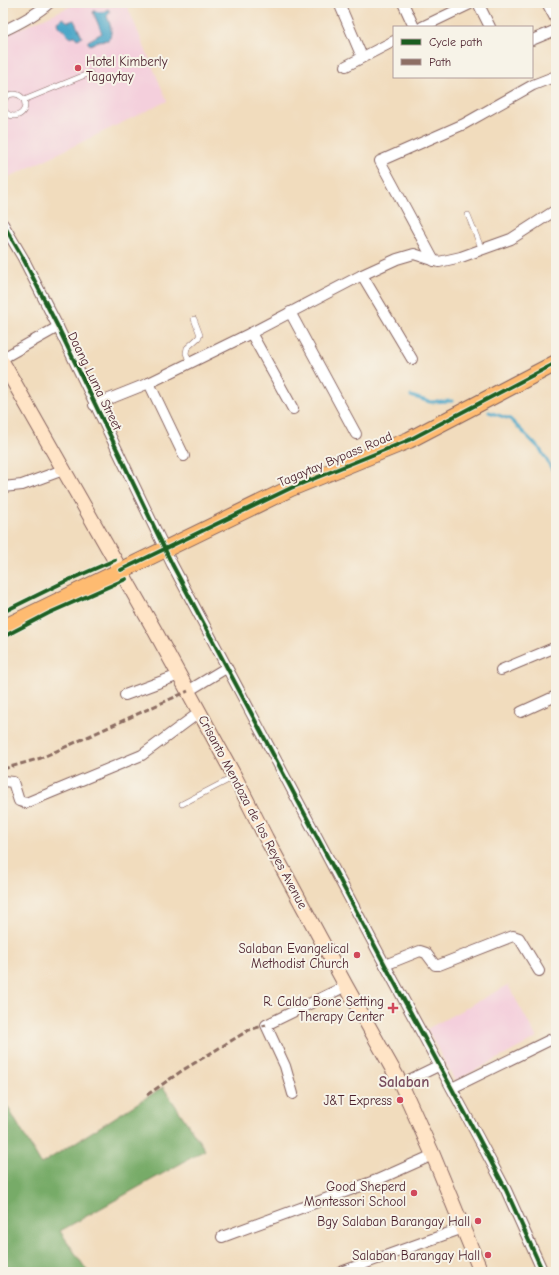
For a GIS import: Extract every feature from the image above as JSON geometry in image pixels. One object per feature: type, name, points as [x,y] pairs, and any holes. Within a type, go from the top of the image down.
[{"type":"main road","name":"Crisanto Mendoza de los Reyes Avenue","points":[[3,363],[200,712],[266,838],[401,1084],[433,1156],[481,1272]]},
{"type":"main road","name":"Tagaytay Bypass Road","points":[[3,628],[291,488],[408,440],[556,363]]},
{"type":"street","points":[[3,31],[23,22],[42,10],[49,3]]},
{"type":"street","points":[[339,3],[362,57]]},
{"type":"street","points":[[403,3],[414,26]]},
{"type":"street","points":[[424,26],[472,3]]},
{"type":"street","points":[[478,3],[490,26]]},
{"type":"street","points":[[547,3],[556,20]]},
{"type":"street","points":[[533,40],[556,30]]},
{"type":"street","points":[[346,66],[393,42]]},
{"type":"street","points":[[434,261],[380,162],[464,124],[533,85],[556,76]]},
{"type":"street","points":[[94,405],[150,383],[190,364],[362,275],[408,254],[418,254],[434,261],[445,261],[482,250],[511,239],[556,210]]},
{"type":"street","name":"Daang Luma Street","points":[[3,224],[23,258],[58,327],[164,549],[226,668],[506,1190],[543,1272]]},
{"type":"street","points":[[362,275],[412,359]]},
{"type":"street","points":[[290,312],[356,434]]},
{"type":"street","points":[[3,358],[58,327]]},
{"type":"street","points":[[252,333],[293,410]]},
{"type":"street","points":[[150,383],[184,456]]},
{"type":"street","points":[[3,487],[22,485],[63,470]]},
{"type":"street","points":[[501,670],[556,647]]},
{"type":"street","points":[[188,691],[226,668]]},
{"type":"street","points":[[125,695],[179,675]]},
{"type":"street","points":[[521,712],[556,696]]},
{"type":"street","points":[[3,781],[13,782],[20,801],[26,803],[142,755],[200,712]]},
{"type":"street","points":[[385,965],[420,951],[426,953],[435,965],[439,965],[516,936],[522,942],[539,971]]},
{"type":"street","points":[[293,1094],[285,1066],[266,1025],[346,986]]},
{"type":"street","points":[[452,1088],[556,1037]]},
{"type":"street","points":[[401,1084],[440,1066]]},
{"type":"street","points":[[222,1237],[377,1180],[433,1156]]},
{"type":"street","points":[[341,1272],[463,1228]]},
{"type":"lane","points":[[24,100],[90,72]]},
{"type":"lane","points":[[12,94],[19,95],[24,100],[26,103],[24,110],[17,115],[8,114],[3,105],[5,98],[12,94]]},
{"type":"lane","points":[[468,215],[482,250]]},
{"type":"lane","points":[[190,364],[186,353],[187,348],[200,335],[194,319]]},
{"type":"lane","points":[[182,804],[235,777]]},
{"type":"shaded area","name":"Hotel Kimberly Tagaytay","points":[[78,3],[126,3],[167,101],[3,180],[3,36]]},
{"type":"shaded area","points":[[508,985],[537,1038],[455,1081],[427,1029]]},
{"type":"green space","points":[[163,1087],[205,1150],[60,1231],[88,1272],[3,1272],[3,1099],[41,1164]]},
{"type":"water","points":[[108,9],[110,12],[107,16],[111,28],[110,37],[108,40],[98,41],[90,45],[88,41],[102,33],[93,12],[103,12]]},
{"type":"water","points":[[63,18],[68,22],[74,20],[82,37],[77,39],[74,35],[72,38],[58,26],[57,22]]},
{"type":"waterway","points":[[411,396],[430,402],[452,401]]},
{"type":"waterway","points":[[489,412],[510,419],[540,449],[556,476]]},
{"type":"marked path","points":[[3,769],[41,758],[188,691]]},
{"type":"marked path","points":[[147,1095],[183,1070],[249,1030],[266,1025]]},
{"type":"cycle path","points":[[3,224],[23,258],[58,327],[172,564],[506,1190],[543,1272]]},
{"type":"cycle path","points":[[121,570],[291,488],[409,440],[556,363]]},
{"type":"cycle path","points":[[3,612],[64,582],[115,560]]},
{"type":"cycle path","points":[[3,637],[49,613],[126,579]]},
{"type":"place","name":"Hotel Kimberly Tagaytay","points":[[78,68]]},
{"type":"place","name":"Salaban Evangelical Methodist Church","points":[[357,955]]},
{"type":"place","name":"R. Caldo Bone Setting Therapy Center","points":[[393,1008]]},
{"type":"place","name":"J&T Express","points":[[400,1100]]},
{"type":"place","name":"Good Sheperd Montessori School","points":[[414,1193]]},
{"type":"place","name":"Bgy Salaban Barangay Hall","points":[[478,1221]]},
{"type":"place","name":"Salaban Barangay Hall","points":[[488,1255]]},
{"type":"district","name":"Salaban","points":[[404,1082]]}]
